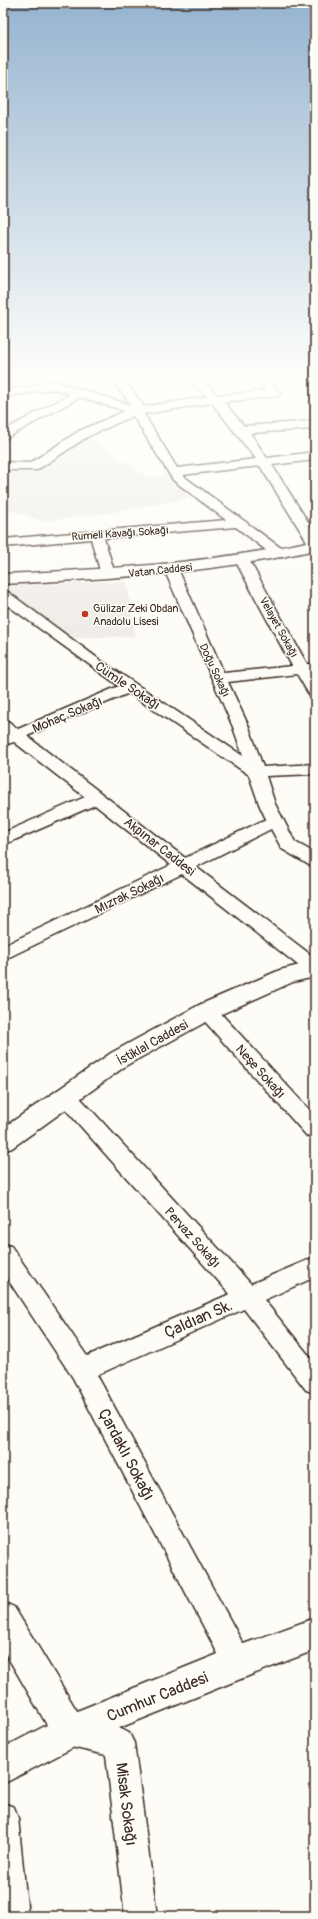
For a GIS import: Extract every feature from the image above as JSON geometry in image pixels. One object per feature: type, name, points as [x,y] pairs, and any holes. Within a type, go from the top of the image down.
[{"type":"street","points":[[171,468],[177,477],[280,554]]},
{"type":"street","points":[[174,472],[213,468]]},
{"type":"street","points":[[266,468],[315,544]]},
{"type":"street","name":"Rumeli Kavağı Sokağı","points":[[3,543],[238,523]]},
{"type":"street","points":[[96,534],[108,574]]},
{"type":"street","name":"Vatan Caddesi","points":[[3,579],[108,574],[171,569],[280,554],[315,544]]},
{"type":"street","name":"Velayet Sokağı","points":[[242,560],[308,668],[315,693]]},
{"type":"street","name":"Doğu Sokağı","points":[[171,569],[241,727],[267,804],[275,821]]},
{"type":"street","name":"Cümle Sokağı","points":[[3,595],[131,687],[256,772]]},
{"type":"street","points":[[219,678],[308,668]]},
{"type":"street","name":"Mohaç Sokağı","points":[[10,738],[131,687]]},
{"type":"street","name":"Akpınar Caddesi","points":[[3,725],[10,738],[98,798],[315,968]]},
{"type":"street","points":[[256,772],[315,769]]},
{"type":"street","points":[[3,840],[98,798]]},
{"type":"street","points":[[275,821],[288,845],[315,861]]},
{"type":"street","name":"Mızrak Sokağı","points":[[3,954],[275,821]]},
{"type":"street","name":"İstiklal Caddesi","points":[[3,1141],[119,1059],[207,1011],[288,975],[315,968]]},
{"type":"street","name":"Neşe Sokağı","points":[[207,1011],[315,1130]]},
{"type":"street","name":"Pervaz Sokağı","points":[[66,1096],[248,1296],[315,1382]]},
{"type":"street","name":"Çardaklı Sokağı","points":[[3,1252],[82,1370],[238,1663]]},
{"type":"street","name":"Çaldıan Sk.","points":[[82,1370],[315,1266]]},
{"type":"street","points":[[3,1618],[70,1731]]},
{"type":"street","name":"Cumhur Caddesi","points":[[3,1767],[70,1731],[238,1663],[315,1634]]},
{"type":"street","name":"Misak Sokağı","points":[[70,1731],[119,1743],[140,1916]]},
{"type":"street","points":[[3,1818],[12,1916]]},
{"type":"shaded area","points":[[44,468],[133,468],[149,478],[169,473],[189,498],[108,513],[42,521],[3,508],[3,472],[38,472]]},
{"type":"shaded area","name":"Gülizar Zeki Obdan Anadolu Lisesi","points":[[127,581],[135,636],[73,638],[9,592],[9,586]]},
{"type":"place","name":"Gülizar Zeki Obdan Anadolu Lisesi","points":[[85,614]]}]
